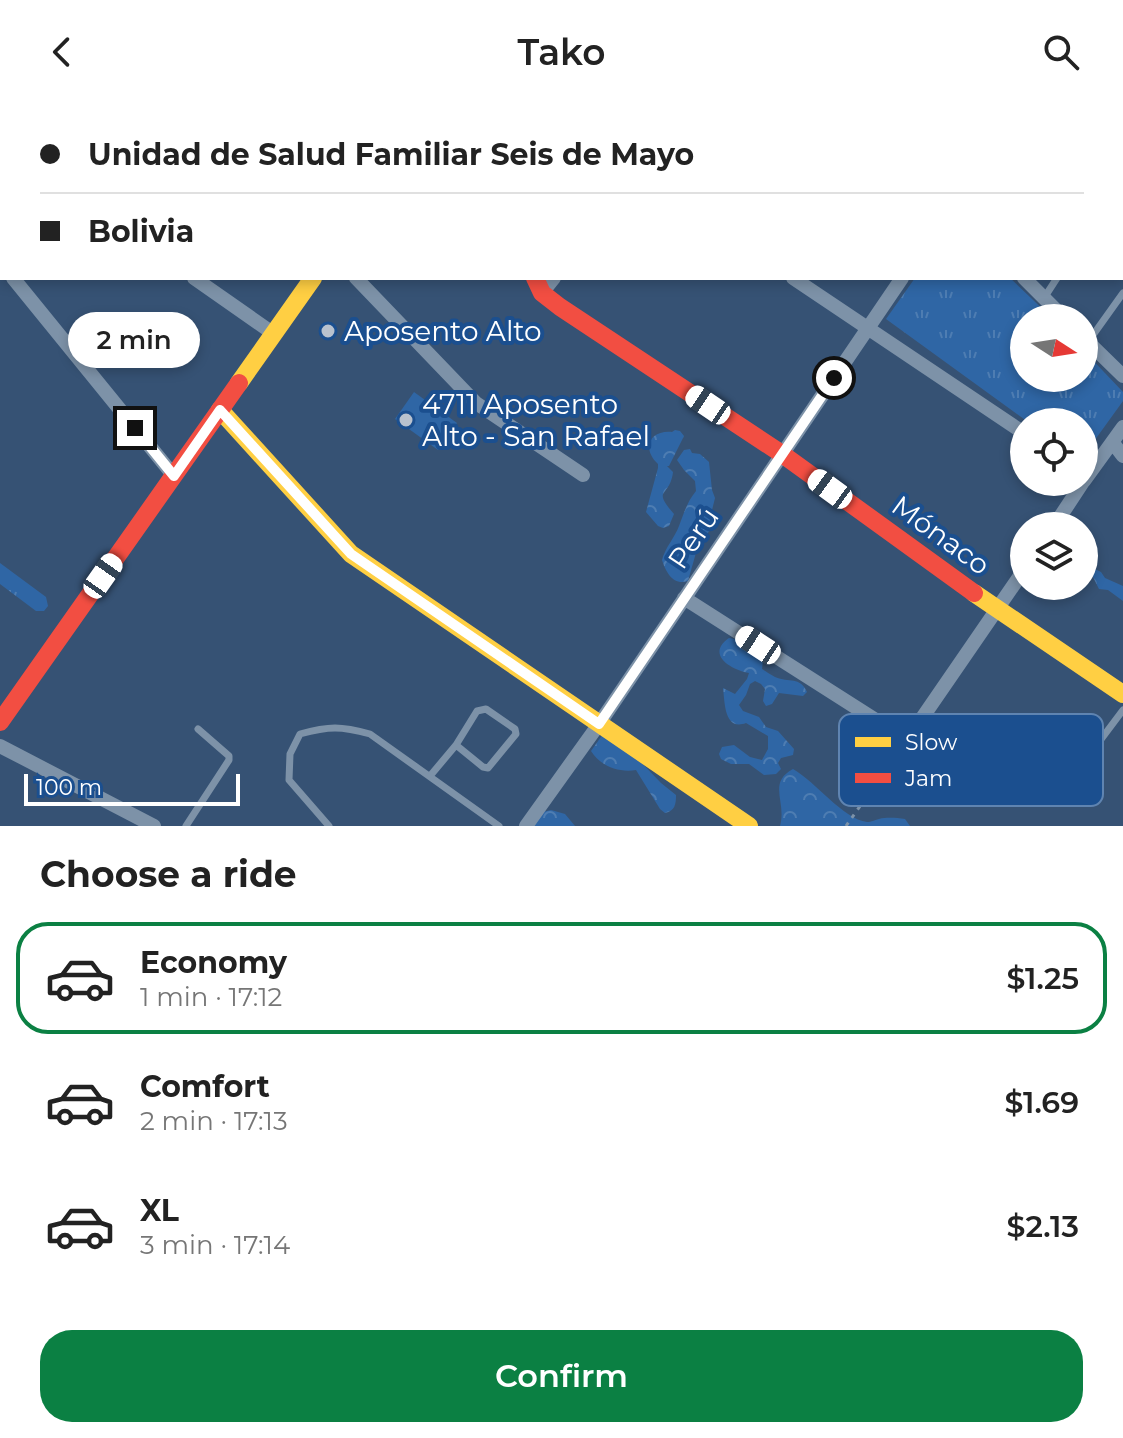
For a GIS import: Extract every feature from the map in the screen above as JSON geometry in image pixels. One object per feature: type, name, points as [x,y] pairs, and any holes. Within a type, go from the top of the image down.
[{"type":"street","points":[[15,280],[174,476]]},
{"type":"street","points":[[197,280],[274,334]]},
{"type":"street","points":[[0,722],[312,280]]},
{"type":"street","points":[[358,280],[476,403],[583,475]]},
{"type":"street","points":[[796,280],[1010,423]]},
{"type":"street","name":"Perú","points":[[526,826],[599,724],[901,280]]},
{"type":"street","points":[[1026,280],[1050,304]]},
{"type":"street","name":"Mónaco","points":[[544,283],[560,307],[782,454],[997,610],[1123,694]]},
{"type":"street","points":[[1098,352],[1123,376]]},
{"type":"street","points":[[220,410],[351,554],[749,826]]},
{"type":"street","points":[[1098,462],[1123,427]]},
{"type":"street","points":[[1113,443],[1123,456]]},
{"type":"street","points":[[925,714],[1010,591]]},
{"type":"street","points":[[684,598],[866,714]]},
{"type":"street","points":[[0,746],[154,826]]},
{"type":"lane","points":[[1044,298],[1056,280]]},
{"type":"lane","points":[[1098,325],[1123,293]]},
{"type":"lane","points":[[430,776],[456,745],[477,711],[486,709],[515,729],[516,734],[488,768],[456,745]]},
{"type":"lane","points":[[1103,737],[1123,710]]},
{"type":"lane","points":[[329,826],[289,780],[290,754],[300,734],[322,728],[347,727],[370,734],[499,826]]},
{"type":"lane","points":[[186,826],[229,760],[229,756],[198,729]]},
{"type":"path","points":[[846,826],[860,806]]},
{"type":"green space","points":[[914,280],[1012,280],[1037,304],[1010,304],[1010,392],[1098,392],[1098,366],[1123,392],[1123,401],[1098,436],[1098,408],[1010,409],[886,319]]},
{"type":"green space","points":[[414,392],[457,423],[438,450],[395,419]]},
{"type":"green space","points":[[675,430],[684,436],[667,466],[673,472],[663,496],[674,514],[669,526],[663,528],[646,512],[658,468],[649,446],[653,437]]},
{"type":"green space","points":[[690,449],[709,462],[715,498],[712,527],[697,549],[688,581],[679,582],[671,577],[662,560],[696,491],[695,481],[677,460],[684,450]]},
{"type":"green space","points":[[0,563],[46,597],[48,606],[44,611],[36,611],[0,584]]},
{"type":"green space","points":[[1098,570],[1105,578],[1123,586],[1123,601],[1108,590],[1099,589]]},
{"type":"green space","points":[[729,638],[748,641],[764,652],[762,669],[780,679],[801,684],[807,692],[803,696],[779,693],[772,704],[766,706],[763,701],[765,689],[755,681],[750,684],[739,705],[743,711],[759,717],[766,727],[778,731],[794,749],[793,755],[781,758],[778,763],[781,769],[776,774],[764,775],[749,764],[731,764],[721,759],[719,754],[722,747],[734,745],[750,757],[762,760],[768,749],[768,736],[746,723],[733,723],[727,714],[723,688],[735,694],[749,673],[735,669],[720,656],[722,644]]},
{"type":"green space","points":[[603,734],[633,754],[676,795],[671,811],[665,813],[660,809],[636,770],[610,767],[599,761],[591,751]]},
{"type":"green space","points":[[793,769],[858,819],[867,822],[886,818],[905,819],[910,826],[780,826],[779,787],[785,774]]},
{"type":"green space","points":[[551,810],[565,814],[575,826],[533,826],[539,813]]},
{"type":"traffic: slow","points":[[239,383],[312,280]]},
{"type":"traffic: slow","points":[[220,410],[351,554],[749,826]]},
{"type":"traffic: slow","points":[[974,593],[1123,694]]},
{"type":"traffic: jam","points":[[536,280],[542,293],[560,307],[782,454],[974,593]]},
{"type":"traffic: jam","points":[[0,722],[239,383]]},
{"type":"place","name":"Aposento Alto","points":[[328,331]]},
{"type":"place","name":"4711 Aposento Alto - San Rafael","points":[[406,420]]},
{"type":"route","points":[[135,428],[174,476],[220,410],[351,554],[599,724],[834,378]]}]
